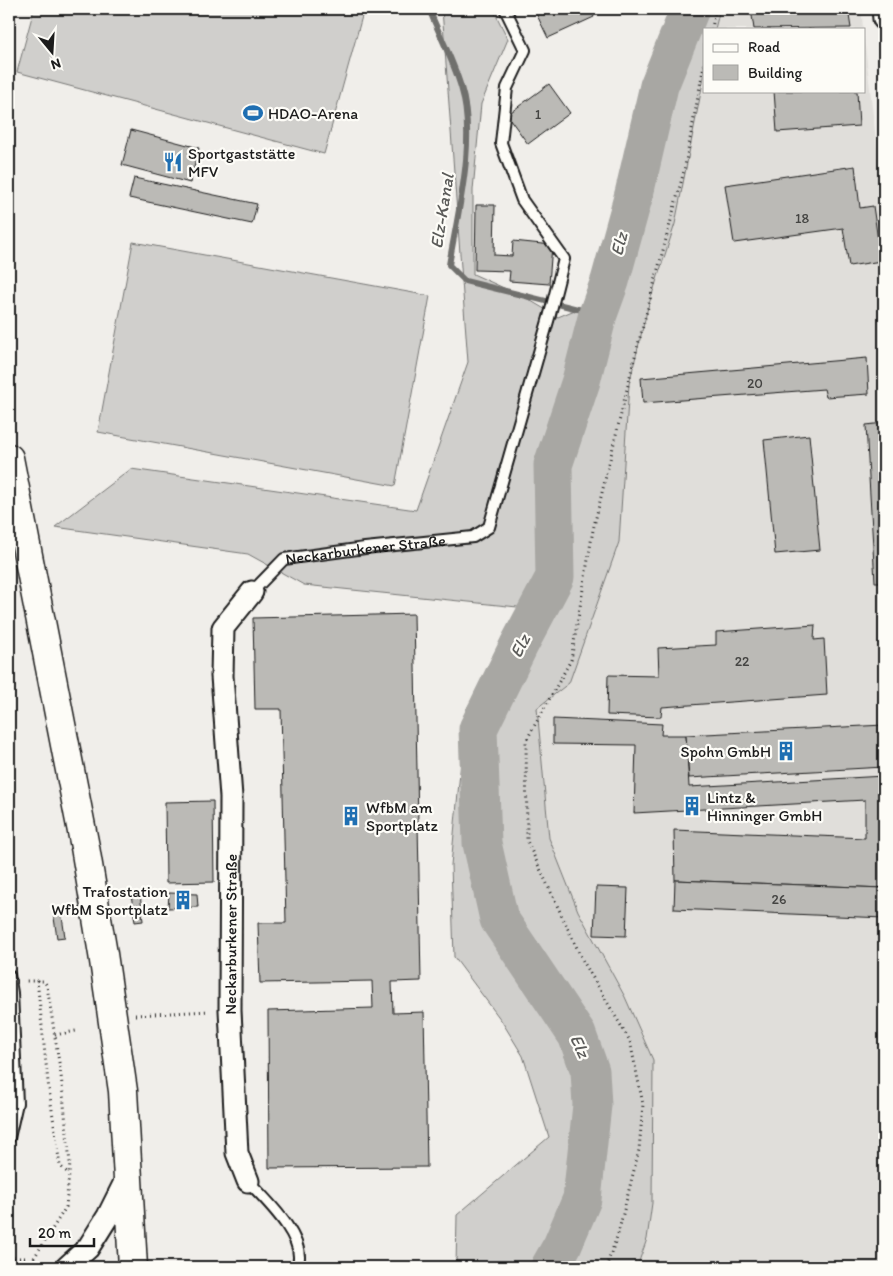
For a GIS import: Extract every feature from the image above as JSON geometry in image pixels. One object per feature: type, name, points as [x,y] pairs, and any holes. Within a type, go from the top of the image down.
[{"type":"main road","points":[[9,458],[94,897],[123,1091],[133,1267]]},
{"type":"street","points":[[883,9],[884,18]]},
{"type":"street","name":"Neckarburkener Straße","points":[[248,1181],[237,1153],[236,1134],[230,1010],[231,797],[222,676],[224,628],[252,592]]},
{"type":"street","points":[[67,1267],[88,1248],[108,1216],[129,1174]]},
{"type":"lane","name":"Neckarburkener Straße","points":[[252,592],[284,559],[365,548],[473,537],[489,527],[564,260],[522,200],[501,143],[507,88],[525,50],[505,9]]},
{"type":"lane","points":[[9,975],[12,993],[17,1102],[9,1138]]},
{"type":"lane","name":"Neckarburkener Straße","points":[[248,1181],[283,1218],[296,1243],[300,1262],[297,1267]]},
{"type":"path","points":[[712,28],[716,9]]},
{"type":"path","points":[[606,1267],[618,1234],[639,1150],[643,1104],[630,1041],[583,961],[527,841],[526,741],[571,660],[592,530],[684,170],[703,70]]},
{"type":"path","points":[[37,980],[48,1082],[60,1166],[69,1173]]},
{"type":"path","points":[[9,1258],[34,1258],[66,1207],[70,1163],[61,1075],[47,986],[44,981]]},
{"type":"path","points":[[135,1015],[192,1011]]},
{"type":"path","points":[[54,1035],[76,1031]]},
{"type":"shaded area","name":"HDAO-Arena","points":[[34,9],[364,9],[324,154],[17,72]]},
{"type":"shaded area","points":[[442,9],[493,9],[508,39],[481,104],[473,190],[473,274],[526,298],[558,317],[589,304],[682,9],[720,9],[715,28],[703,28],[703,82],[675,224],[648,307],[629,384],[619,542],[569,683],[537,708],[549,838],[578,911],[625,997],[653,1060],[652,1203],[647,1239],[637,1267],[456,1267],[457,1215],[549,1137],[523,1056],[501,1020],[454,957],[451,865],[466,710],[527,608],[304,585],[248,554],[55,527],[131,469],[416,510],[468,362]]},
{"type":"shaded area","points":[[720,9],[866,9],[866,15],[862,16],[863,28],[715,28]]},
{"type":"shaded area","points":[[866,54],[884,210],[884,1267],[637,1267],[647,1239],[652,1203],[653,1060],[625,997],[578,911],[549,838],[537,708],[569,683],[619,542],[629,384],[648,307],[675,224],[703,82],[703,92],[866,92]]},
{"type":"shaded area","points":[[133,242],[430,296],[395,486],[98,432]]},
{"type":"building","points":[[534,9],[591,9],[594,17],[548,38]]},
{"type":"building","points":[[751,9],[848,9],[851,28],[754,28]]},
{"type":"building","points":[[549,84],[570,113],[528,144],[507,115]]},
{"type":"building","points":[[774,92],[857,92],[859,126],[777,132]]},
{"type":"building","points":[[131,130],[199,148],[190,183],[122,165]]},
{"type":"building","points":[[855,166],[860,208],[873,206],[881,261],[849,266],[843,228],[734,243],[725,185]]},
{"type":"building","points":[[134,178],[257,204],[252,224],[129,198]]},
{"type":"building","points":[[476,205],[495,205],[494,255],[512,256],[513,241],[552,245],[549,284],[509,281],[510,271],[475,270]]},
{"type":"building","points":[[867,358],[869,394],[826,397],[824,389],[643,403],[641,378]]},
{"type":"building","points":[[884,423],[884,582],[875,582],[866,425]]},
{"type":"building","points":[[809,435],[820,550],[775,554],[764,440]]},
{"type":"building","name":"WfbM am Sportplatz","points":[[414,614],[421,981],[392,982],[393,1013],[424,1012],[427,1167],[269,1168],[268,1011],[373,1008],[372,981],[260,983],[258,923],[286,923],[281,709],[255,709],[253,618]]},
{"type":"building","points":[[815,625],[814,640],[824,639],[827,695],[662,707],[661,717],[607,715],[608,675],[659,676],[658,648],[716,645],[716,632]]},
{"type":"building","name":"Lintz & Hinninger GmbH","points":[[553,719],[662,724],[661,735],[686,735],[689,787],[884,776],[884,888],[675,880],[674,830],[865,838],[865,800],[634,813],[636,745],[553,744]]},
{"type":"building","name":"Spohn GmbH","points":[[884,725],[884,767],[689,778],[686,735]]},
{"type":"building","points":[[213,801],[214,882],[166,883],[165,802]]},
{"type":"building","points":[[675,880],[884,888],[884,918],[674,909]]},
{"type":"building","points":[[596,887],[628,888],[626,936],[594,935]]},
{"type":"building","points":[[140,893],[143,921],[135,922],[131,894]]},
{"type":"building","name":"Trafostation WfbM Sportplatz","points":[[169,893],[197,894],[198,907],[168,908]]},
{"type":"building","points":[[61,910],[65,937],[57,938],[53,911]]},
{"type":"waterway","name":"Elz-Kanal","points":[[429,9],[458,77],[465,107],[467,129],[467,152],[461,199],[449,265],[465,281],[598,314]]},
{"type":"waterway","name":"Elz","points":[[550,1267],[562,1246],[582,1199],[592,1105],[590,1071],[577,1035],[499,919],[482,843],[478,729],[555,577],[553,465],[581,381],[598,314],[610,281],[634,194],[659,86],[690,9]]},
{"type":"place","name":"HDAO-Arena","points":[[253,113]]},
{"type":"place","name":"Sportgaststätte MFV","points":[[173,162]]},
{"type":"place","name":"Spohn GmbH","points":[[786,751]]},
{"type":"place","name":"Lintz & Hinninger GmbH","points":[[692,806]]},
{"type":"place","name":"WfbM am Sportplatz","points":[[351,816]]},
{"type":"place","name":"Trafostation WfbM Sportplatz","points":[[183,900]]}]
